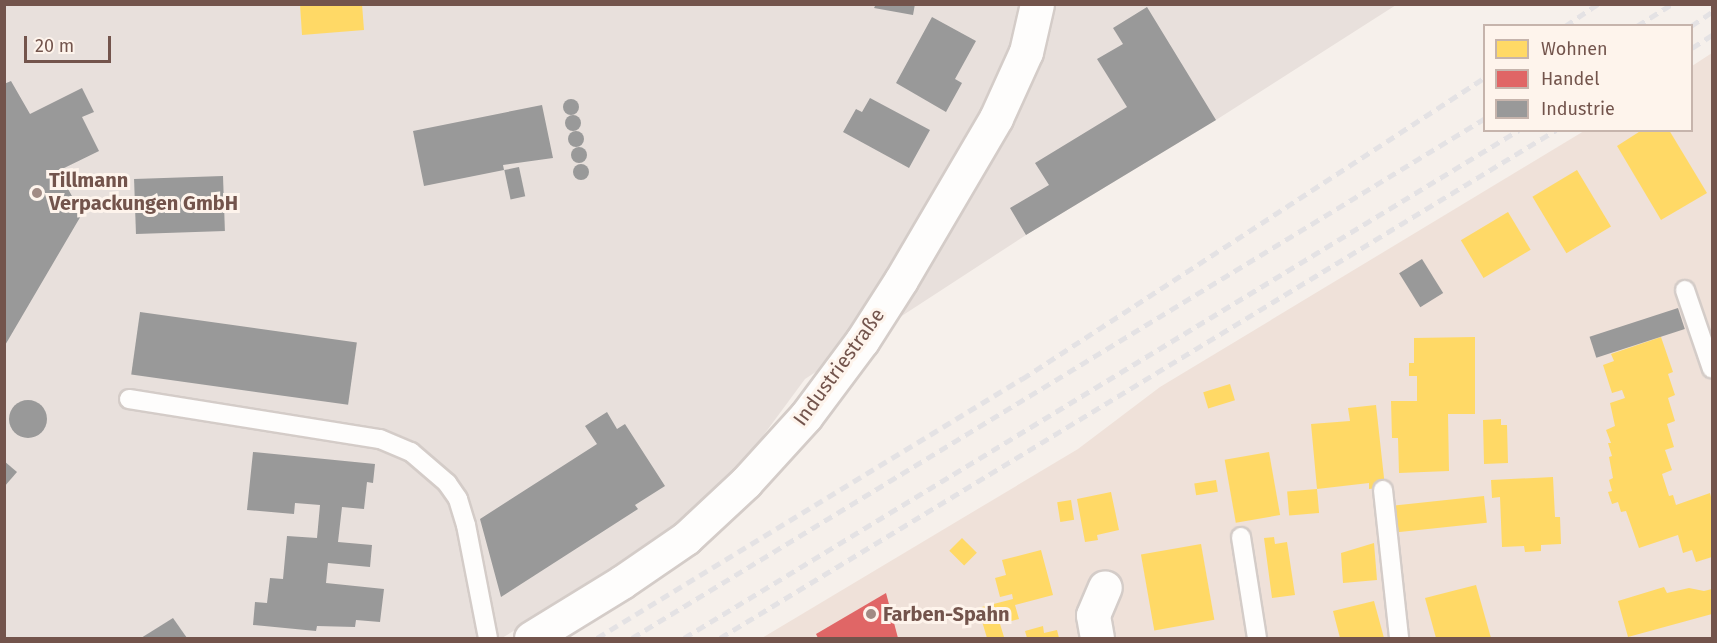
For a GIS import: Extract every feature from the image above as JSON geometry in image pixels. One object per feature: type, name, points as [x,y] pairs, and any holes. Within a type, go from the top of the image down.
[{"type":"street","name":"Industriestraße","points":[[531,639],[622,582],[686,538],[746,482],[806,416],[862,341],[996,118],[1026,52],[1037,4]]},
{"type":"street","points":[[1098,639],[1093,615],[1105,587]]},
{"type":"lane","points":[[1685,290],[1713,369]]},
{"type":"lane","points":[[129,399],[380,439],[411,452],[447,483],[458,499],[466,525],[488,639]]},
{"type":"lane","points":[[1383,490],[1399,639]]},
{"type":"lane","points":[[1241,537],[1257,639]]},
{"type":"shaded area","points":[[4,5],[1396,5],[1216,120],[1026,235],[805,379],[749,455],[704,503],[636,557],[502,638],[5,638]]},
{"type":"shaded area","points":[[1712,53],[1712,638],[762,638],[1078,449],[1160,387],[1582,132],[1693,132],[1693,65]]},
{"type":"building: Wohnen","points":[[300,4],[362,4],[364,30],[302,35]]},
{"type":"building: Wohnen","points":[[1639,132],[1670,132],[1707,193],[1661,220],[1617,146]]},
{"type":"building: Wohnen","points":[[1577,170],[1611,227],[1566,253],[1532,197]]},
{"type":"building: Wohnen","points":[[1508,212],[1531,250],[1484,278],[1461,240]]},
{"type":"building: Wohnen","points":[[1475,337],[1475,414],[1448,414],[1449,471],[1399,473],[1398,438],[1392,438],[1391,401],[1417,401],[1417,376],[1409,376],[1409,363],[1414,363],[1414,338]]},
{"type":"building: Wohnen","points":[[1661,337],[1673,372],[1668,374],[1675,395],[1668,398],[1675,421],[1667,424],[1674,447],[1665,450],[1672,470],[1662,474],[1669,496],[1673,495],[1676,505],[1710,493],[1712,501],[1712,557],[1696,562],[1692,550],[1683,553],[1678,535],[1639,548],[1626,511],[1621,512],[1618,502],[1612,504],[1608,492],[1612,491],[1609,480],[1613,478],[1609,457],[1612,456],[1608,443],[1611,443],[1606,430],[1615,426],[1610,403],[1625,398],[1622,390],[1612,393],[1603,365],[1614,361],[1611,354]]},
{"type":"building: Wohnen","points":[[1230,384],[1235,400],[1208,408],[1203,392]]},
{"type":"building: Wohnen","points":[[1376,405],[1385,487],[1369,489],[1369,483],[1317,489],[1311,424],[1350,421],[1348,408]]},
{"type":"building: Wohnen","points":[[1501,419],[1501,425],[1507,425],[1508,463],[1484,464],[1483,420]]},
{"type":"building: Wohnen","points":[[1269,452],[1280,515],[1236,523],[1225,460]]},
{"type":"building: Wohnen","points":[[1553,477],[1555,517],[1560,517],[1561,544],[1541,545],[1541,551],[1525,552],[1524,546],[1502,547],[1500,497],[1492,498],[1491,480]]},
{"type":"building: Wohnen","points":[[1216,480],[1218,492],[1196,495],[1194,483]]},
{"type":"building: Wohnen","points":[[1317,489],[1319,513],[1289,516],[1287,492]]},
{"type":"building: Wohnen","points":[[1111,492],[1119,530],[1097,535],[1098,540],[1085,542],[1077,499]]},
{"type":"building: Wohnen","points":[[1484,496],[1487,523],[1397,532],[1394,505]]},
{"type":"building: Wohnen","points":[[1071,500],[1074,520],[1060,522],[1057,502]]},
{"type":"building: Wohnen","points":[[1274,537],[1275,544],[1287,542],[1295,595],[1272,598],[1264,538]]},
{"type":"building: Wohnen","points":[[962,538],[977,553],[964,566],[949,551]]},
{"type":"building: Wohnen","points":[[1374,543],[1377,580],[1343,583],[1341,553]]},
{"type":"building: Wohnen","points":[[1201,544],[1214,620],[1154,630],[1141,555]]},
{"type":"building: Wohnen","points":[[1041,550],[1053,595],[1015,605],[1019,619],[1000,624],[1004,637],[987,638],[978,608],[1013,599],[1012,594],[1000,597],[995,578],[1006,575],[1002,560]]},
{"type":"building: Wohnen","points":[[1476,585],[1491,638],[1436,638],[1425,598]]},
{"type":"building: Wohnen","points":[[1664,587],[1667,593],[1689,588],[1704,591],[1712,589],[1712,614],[1628,637],[1618,601]]},
{"type":"building: Wohnen","points":[[1374,601],[1384,638],[1340,638],[1333,611]]},
{"type":"building: Wohnen","points":[[1043,626],[1044,633],[1057,630],[1059,638],[1027,638],[1025,631]]},
{"type":"building: Handel","name":"Farben-Spahn","points":[[886,593],[898,638],[818,638],[816,634]]},
{"type":"building: Industrie","points":[[876,4],[915,4],[913,15],[874,8]]},
{"type":"building: Industrie","points":[[1147,7],[1216,120],[1026,235],[1010,208],[1049,185],[1035,163],[1127,107],[1097,59],[1123,44],[1113,28]]},
{"type":"building: Industrie","points":[[932,17],[976,41],[955,79],[962,83],[946,112],[896,83]]},
{"type":"building: Industrie","name":"Tillmann Verpackungen GmbH","points":[[11,81],[30,114],[82,88],[94,112],[82,117],[99,151],[58,171],[82,214],[4,347],[4,84]]},
{"type":"building: Industrie","points":[[870,98],[930,130],[909,168],[843,132],[856,109],[862,112]]},
{"type":"building: Industrie","points":[[571,99],[577,101],[579,107],[577,113],[571,115],[565,113],[563,107],[565,101]]},
{"type":"building: Industrie","points":[[542,105],[553,158],[503,165],[504,170],[424,186],[413,131]]},
{"type":"building: Industrie","points":[[573,115],[579,117],[581,123],[579,129],[573,131],[567,129],[565,123],[567,117]]},
{"type":"building: Industrie","points":[[576,131],[582,133],[584,139],[582,145],[576,147],[570,145],[568,139],[570,133]]},
{"type":"building: Industrie","points":[[579,147],[585,149],[587,155],[585,161],[579,163],[573,161],[571,155],[573,149]]},
{"type":"building: Industrie","points":[[581,164],[587,166],[589,172],[587,178],[581,180],[575,178],[573,172],[575,166]]},
{"type":"building: Industrie","points":[[519,167],[525,196],[511,199],[504,170]]},
{"type":"building: Industrie","points":[[223,176],[225,231],[136,234],[134,179]]},
{"type":"building: Industrie","points":[[1422,259],[1443,293],[1420,307],[1399,273]]},
{"type":"building: Industrie","points":[[1678,308],[1685,329],[1596,358],[1590,337]]},
{"type":"building: Industrie","points":[[140,312],[357,342],[348,405],[131,374]]},
{"type":"building: Industrie","points":[[28,400],[42,405],[47,419],[42,433],[28,438],[14,433],[9,419],[14,405]]},
{"type":"building: Industrie","points":[[607,412],[617,429],[625,424],[665,486],[635,505],[638,509],[501,597],[480,519],[597,444],[585,426]]},
{"type":"building: Industrie","points":[[253,452],[375,464],[373,483],[367,482],[364,509],[342,507],[338,542],[372,545],[370,567],[328,563],[326,583],[384,589],[380,622],[356,620],[355,627],[317,626],[316,631],[253,625],[255,602],[267,603],[270,578],[283,579],[287,536],[317,538],[320,505],[295,503],[294,514],[247,510]]},
{"type":"building: Industrie","points":[[4,461],[17,472],[4,487]]},
{"type":"building: Industrie","points":[[173,618],[187,638],[141,638]]},
{"type":"railway","points":[[1568,24],[1598,4]]},
{"type":"railway","points":[[1640,24],[1672,4]]},
{"type":"railway","points":[[1693,25],[1712,12]]},
{"type":"railway","points":[[1693,47],[1712,35]]},
{"type":"railway","points":[[597,638],[1022,379],[1483,79]]},
{"type":"railway","points":[[632,638],[1483,120]]},
{"type":"railway","points":[[684,638],[1516,132]]},
{"type":"railway","points":[[720,638],[1553,132]]},
{"type":"place","name":"Tillmann Verpackungen GmbH","points":[[37,193]]},
{"type":"place","name":"Farben-Spahn","points":[[871,614]]}]
